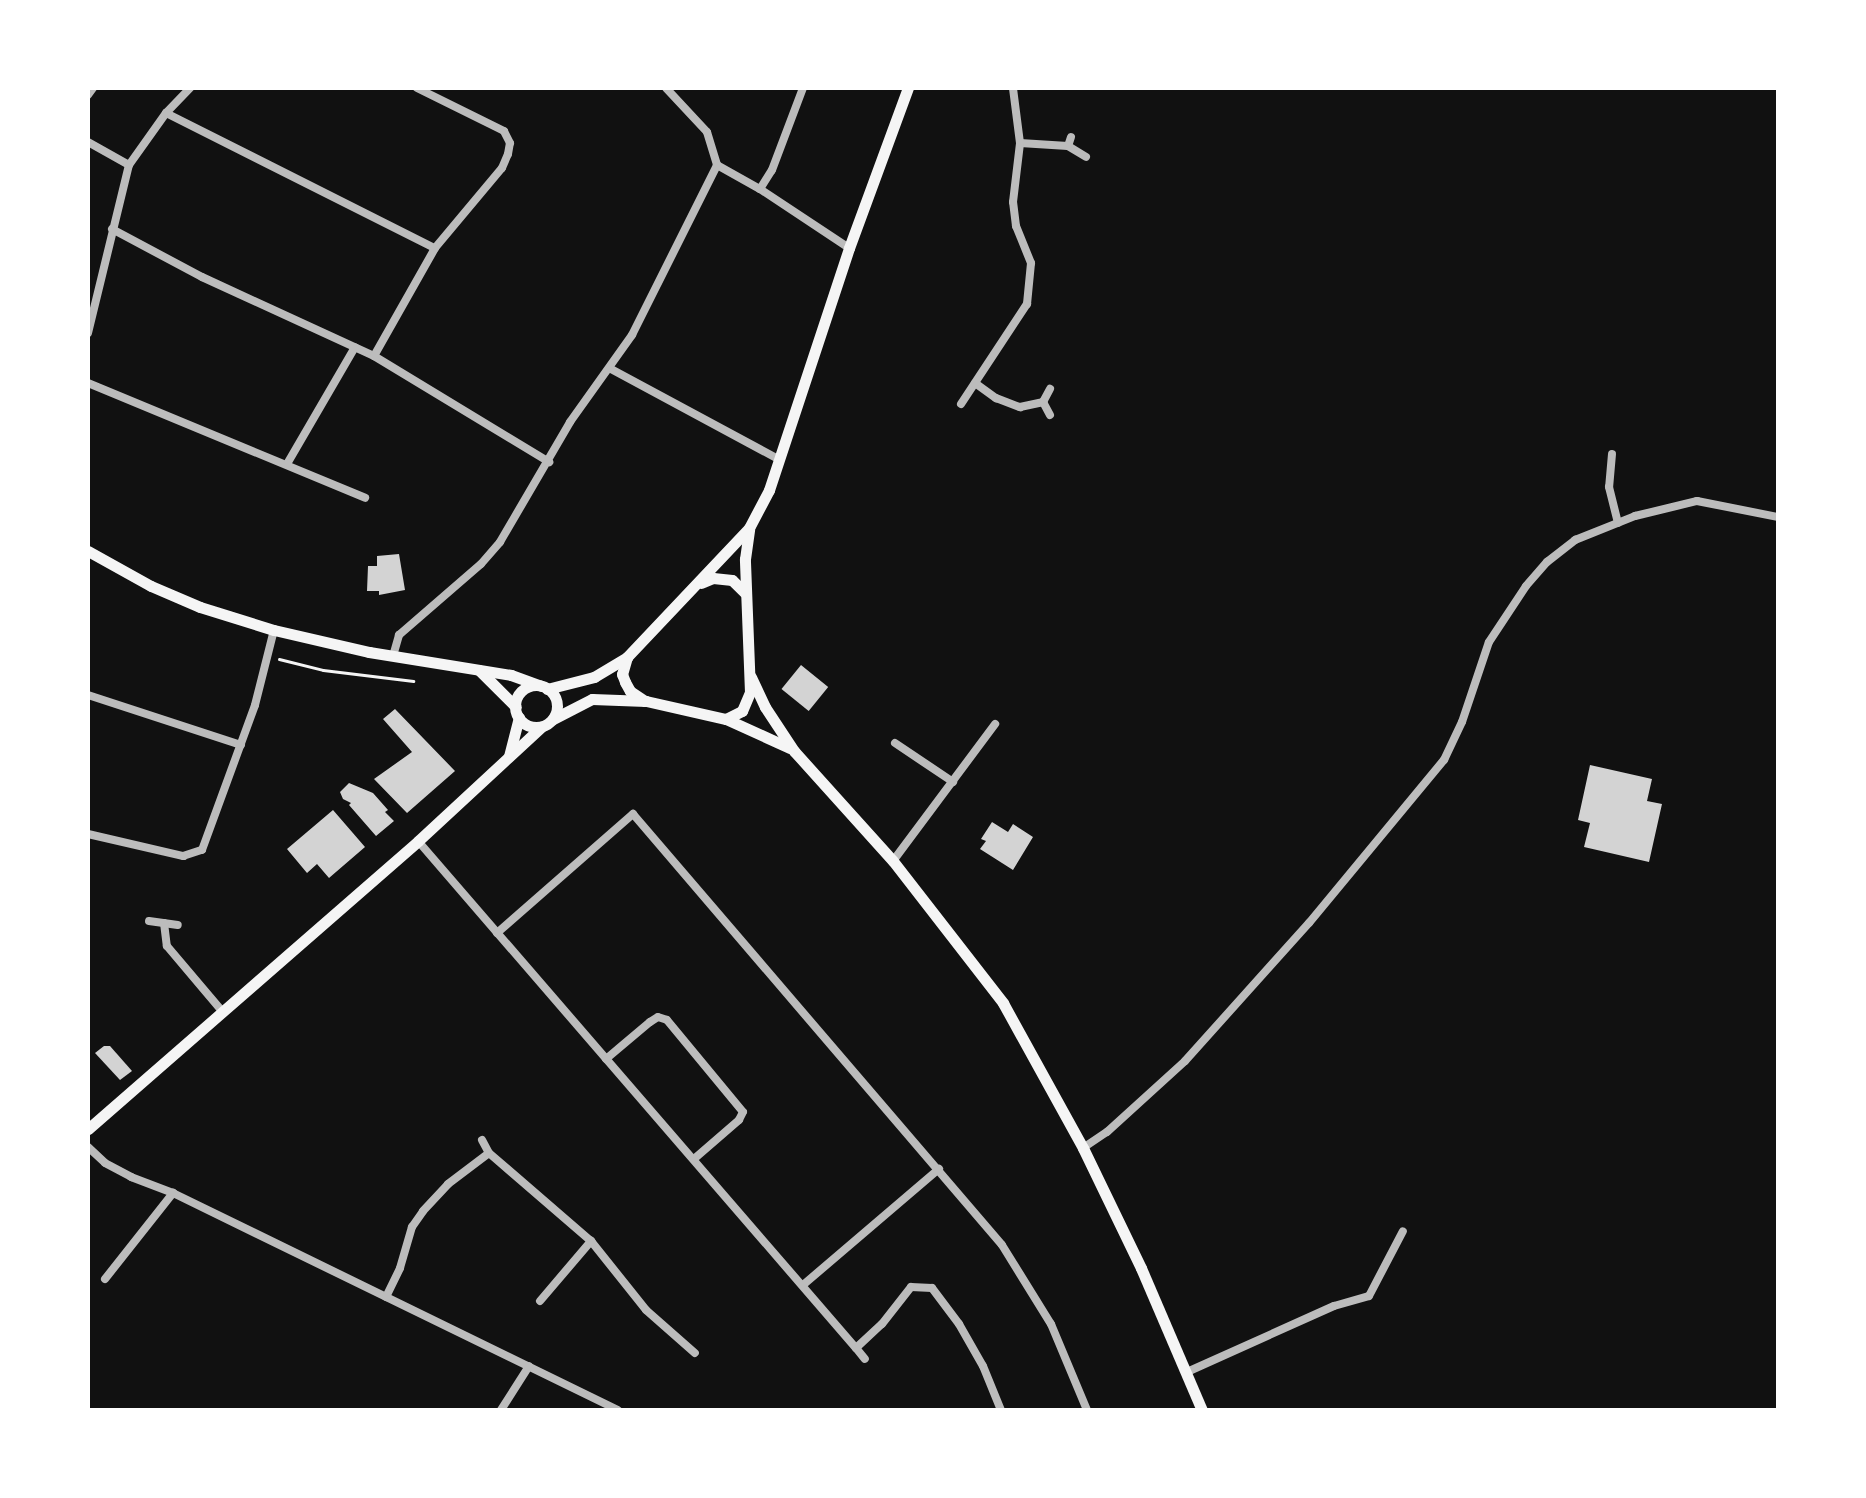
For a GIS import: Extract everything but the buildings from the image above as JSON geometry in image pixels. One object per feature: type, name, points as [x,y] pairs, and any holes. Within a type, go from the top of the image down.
[{"type":"main road","points":[[726,719],[746,705],[751,677],[745,594],[745,550],[749,528],[780,460],[849,248],[908,88]]},
{"type":"main road","points":[[509,756],[523,690],[594,677],[627,657],[701,583],[749,528]]},
{"type":"main road","points":[[88,551],[151,586],[200,607],[274,630],[393,656],[522,678],[544,688],[556,699],[553,719]]},
{"type":"main road","points":[[701,583],[713,578],[732,580],[745,594]]},
{"type":"main road","points":[[627,657],[622,674],[637,698],[726,719],[794,751]]},
{"type":"main road","points":[[479,670],[528,726],[541,727]]},
{"type":"main road","points":[[751,677],[765,707],[794,751],[893,861],[1003,1003],[1083,1148],[1202,1410]]},
{"type":"main road","points":[[88,1129],[418,841],[541,727],[592,699],[646,701]]},
{"type":"street","points":[[88,95],[93,88]]},
{"type":"street","points":[[88,333],[129,165],[166,113],[190,88]]},
{"type":"street","points":[[374,356],[435,248],[502,168],[510,143],[504,131],[493,124],[417,88]]},
{"type":"street","points":[[393,656],[399,635],[481,564],[500,542],[570,422],[611,369],[632,335],[717,165],[707,132],[666,88]]},
{"type":"street","points":[[760,189],[772,170],[803,88]]},
{"type":"street","points":[[961,404],[1027,304],[1031,263],[1016,226],[1013,202],[1020,143],[1013,88]]},
{"type":"street","points":[[166,113],[435,248]]},
{"type":"street","points":[[88,142],[129,165]]},
{"type":"street","points":[[1020,143],[1070,142],[1086,157]]},
{"type":"street","points":[[717,165],[760,189],[849,248]]},
{"type":"street","points":[[112,229],[202,277],[374,356],[549,462]]},
{"type":"street","points":[[287,464],[355,347]]},
{"type":"street","points":[[611,369],[780,460]]},
{"type":"street","points":[[88,383],[365,498]]},
{"type":"street","points":[[975,383],[996,398],[1020,407],[1043,402],[1050,389]]},
{"type":"street","points":[[1043,402],[1050,415]]},
{"type":"street","points":[[1612,454],[1609,487],[1618,523]]},
{"type":"street","points":[[1083,1148],[1107,1132],[1185,1061],[1309,923],[1444,760],[1462,722],[1489,642],[1526,586],[1575,540],[1618,523],[1697,501],[1778,517]]},
{"type":"street","points":[[88,834],[183,856],[197,854],[207,841],[241,745],[274,630]]},
{"type":"street","points":[[88,695],[241,745]]},
{"type":"street","points":[[893,861],[995,724]]},
{"type":"street","points":[[895,743],[953,782]]},
{"type":"street","points":[[497,933],[633,814],[939,1169],[1021,1272],[1051,1324],[1087,1410]]},
{"type":"street","points":[[418,841],[865,1359]]},
{"type":"street","points":[[149,921],[178,925]]},
{"type":"street","points":[[164,923],[167,946],[222,1011]]},
{"type":"street","points":[[606,1059],[650,1022],[658,1017],[667,1020],[743,1112],[739,1120],[694,1159]]},
{"type":"street","points":[[482,1140],[489,1153],[591,1241],[646,1310],[695,1353]]},
{"type":"street","points":[[88,1147],[105,1163],[173,1193],[618,1410]]},
{"type":"street","points":[[386,1297],[400,1268],[412,1227],[423,1211],[448,1184],[489,1153]]},
{"type":"street","points":[[803,1285],[939,1169]]},
{"type":"street","points":[[105,1279],[173,1193]]},
{"type":"street","points":[[1187,1372],[1334,1306],[1369,1296],[1403,1231]]},
{"type":"street","points":[[540,1301],[591,1241]]},
{"type":"street","points":[[856,1348],[882,1324],[911,1287],[932,1288],[959,1324],[983,1366],[1001,1410]]},
{"type":"street","points":[[501,1410],[529,1366]]},
{"type":"path","points":[[267,658],[323,670],[413,681]]}]
